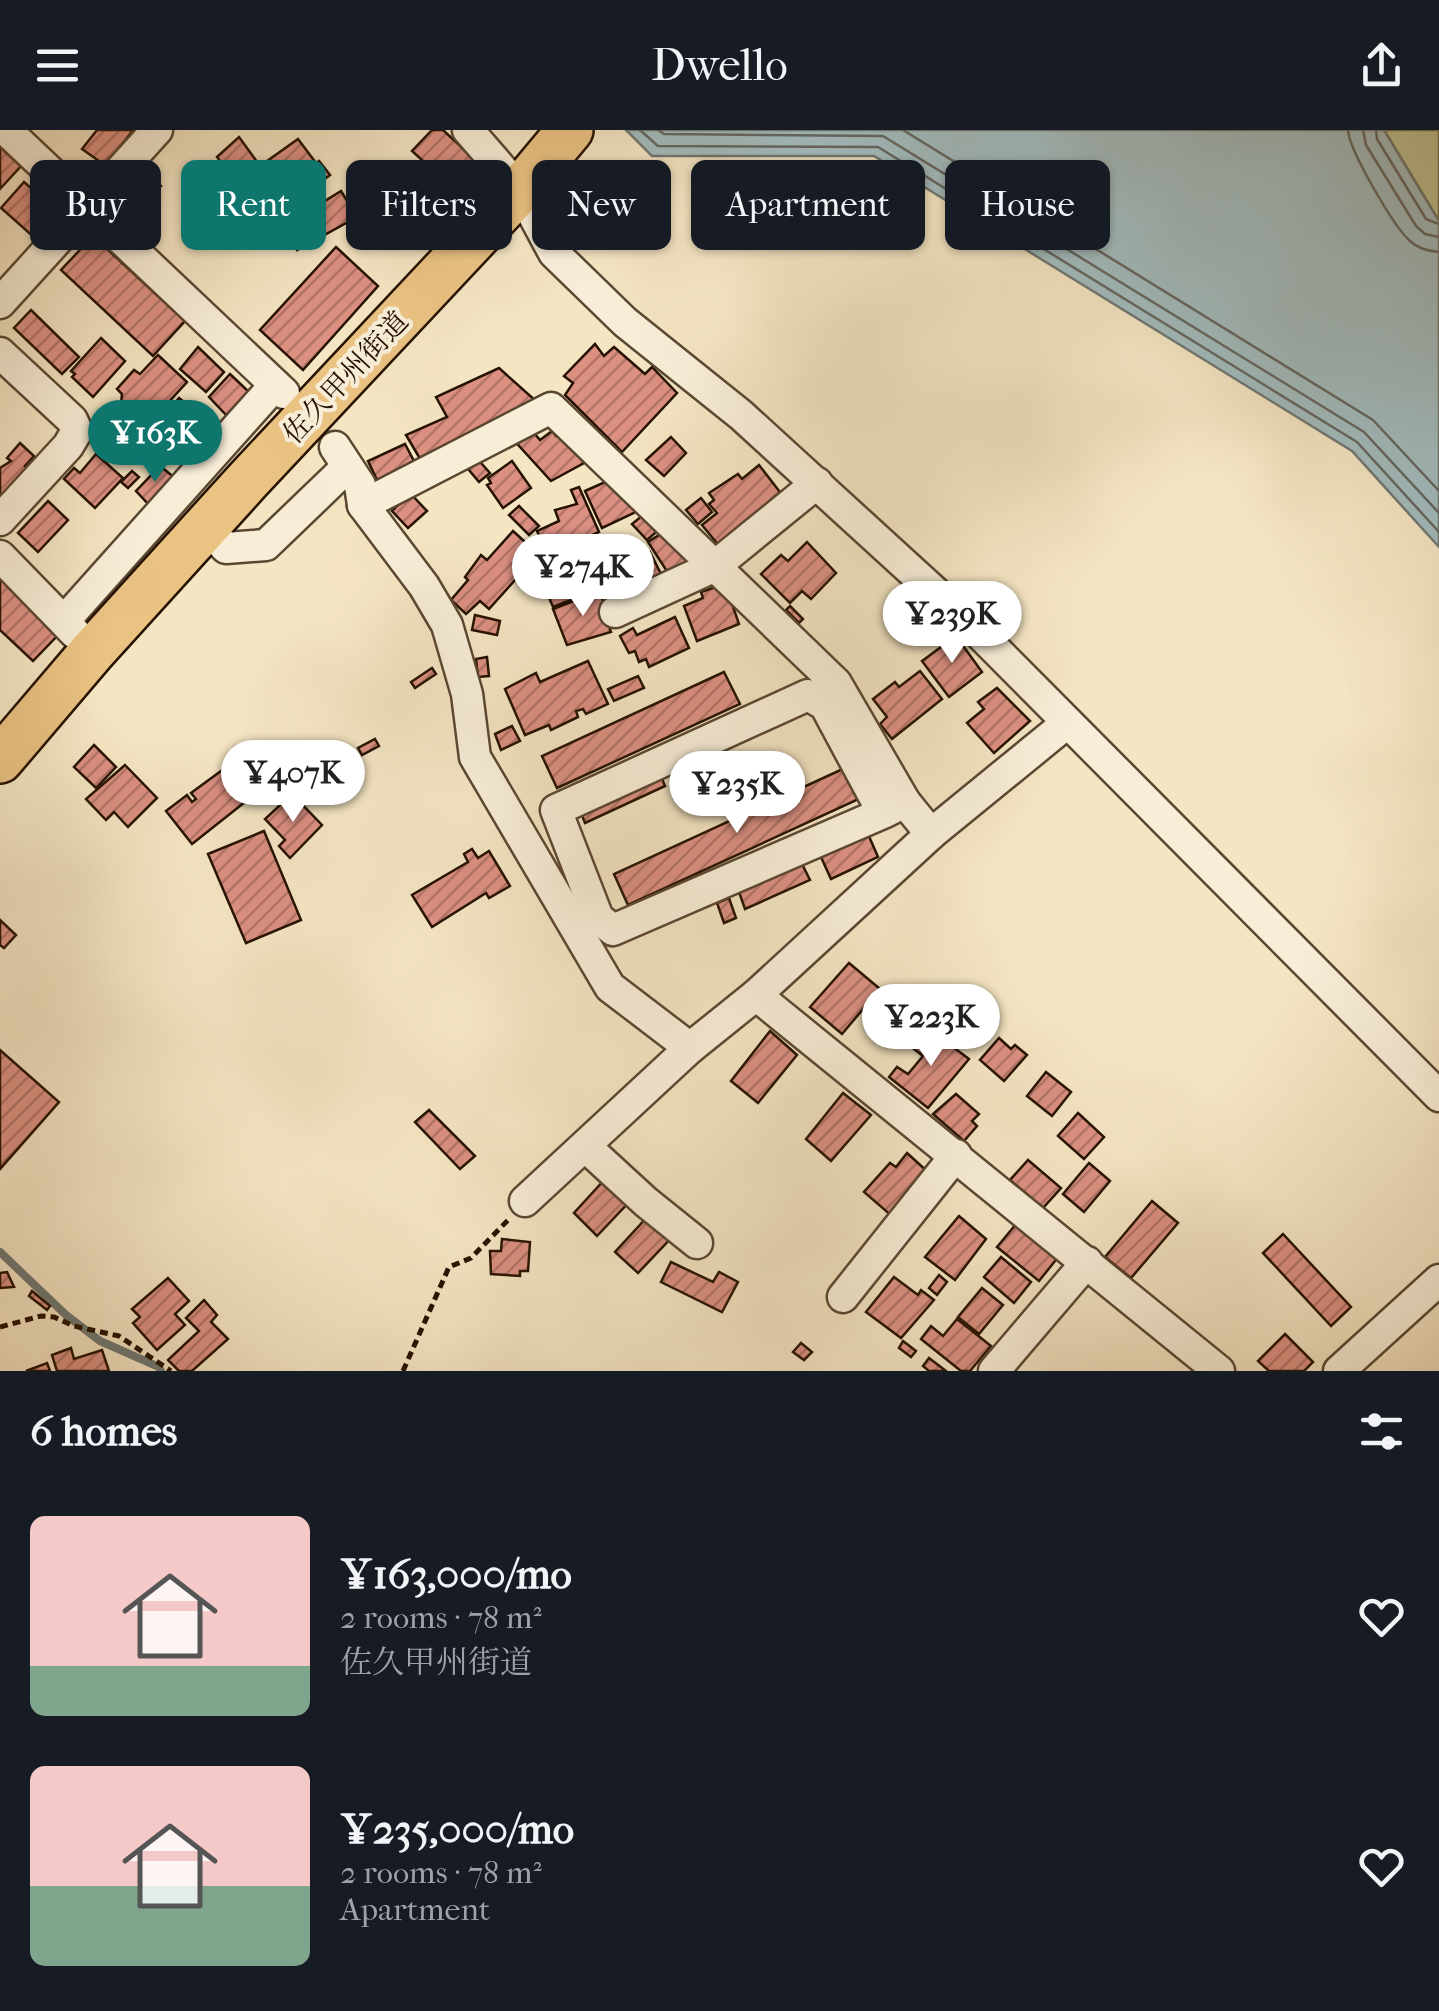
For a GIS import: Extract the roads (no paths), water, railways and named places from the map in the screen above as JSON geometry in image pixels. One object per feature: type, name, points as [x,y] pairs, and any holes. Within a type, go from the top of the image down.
[{"type":"highway","name":"佐久甲州街道","points":[[0,758],[78,636],[206,528],[570,130]]},
{"type":"street","points":[[6,130],[38,160]]},
{"type":"street","points":[[130,160],[156,130]]},
{"type":"street","points":[[468,130],[527,179],[554,253],[624,322],[677,361],[817,483],[972,626],[1439,1096]]},
{"type":"street","points":[[0,303],[49,250]]},
{"type":"street","points":[[0,556],[78,636],[279,389],[133,250]]},
{"type":"street","points":[[0,353],[72,420],[77,431],[68,446],[0,520]]},
{"type":"street","points":[[363,505],[550,408],[836,684],[894,808]]},
{"type":"street","points":[[206,528],[226,548],[266,545],[341,457],[360,485],[363,505],[424,586],[447,625],[467,694],[475,757],[576,899],[612,930],[894,808]]},
{"type":"street","points":[[616,612],[715,566],[817,483]]},
{"type":"street","points":[[690,1048],[610,987],[576,899],[556,810],[808,695],[825,705],[894,808],[931,834]]},
{"type":"street","points":[[525,1201],[931,834],[1067,724]]},
{"type":"street","points":[[756,995],[1220,1371]]},
{"type":"street","points":[[585,1146],[697,1243]]},
{"type":"street","points":[[843,1297],[956,1155]]},
{"type":"street","points":[[994,1371],[1087,1262]]},
{"type":"street","points":[[1339,1371],[1439,1280]]},
{"type":"water","points":[[626,130],[1384,130],[1439,221],[1439,547],[1352,451],[1026,250],[1110,250],[1110,160],[945,160],[945,200],[925,187],[925,160],[880,160],[874,156],[652,156]]},
{"type":"waterway","points":[[0,1252],[66,1315],[100,1341],[161,1371]]}]
